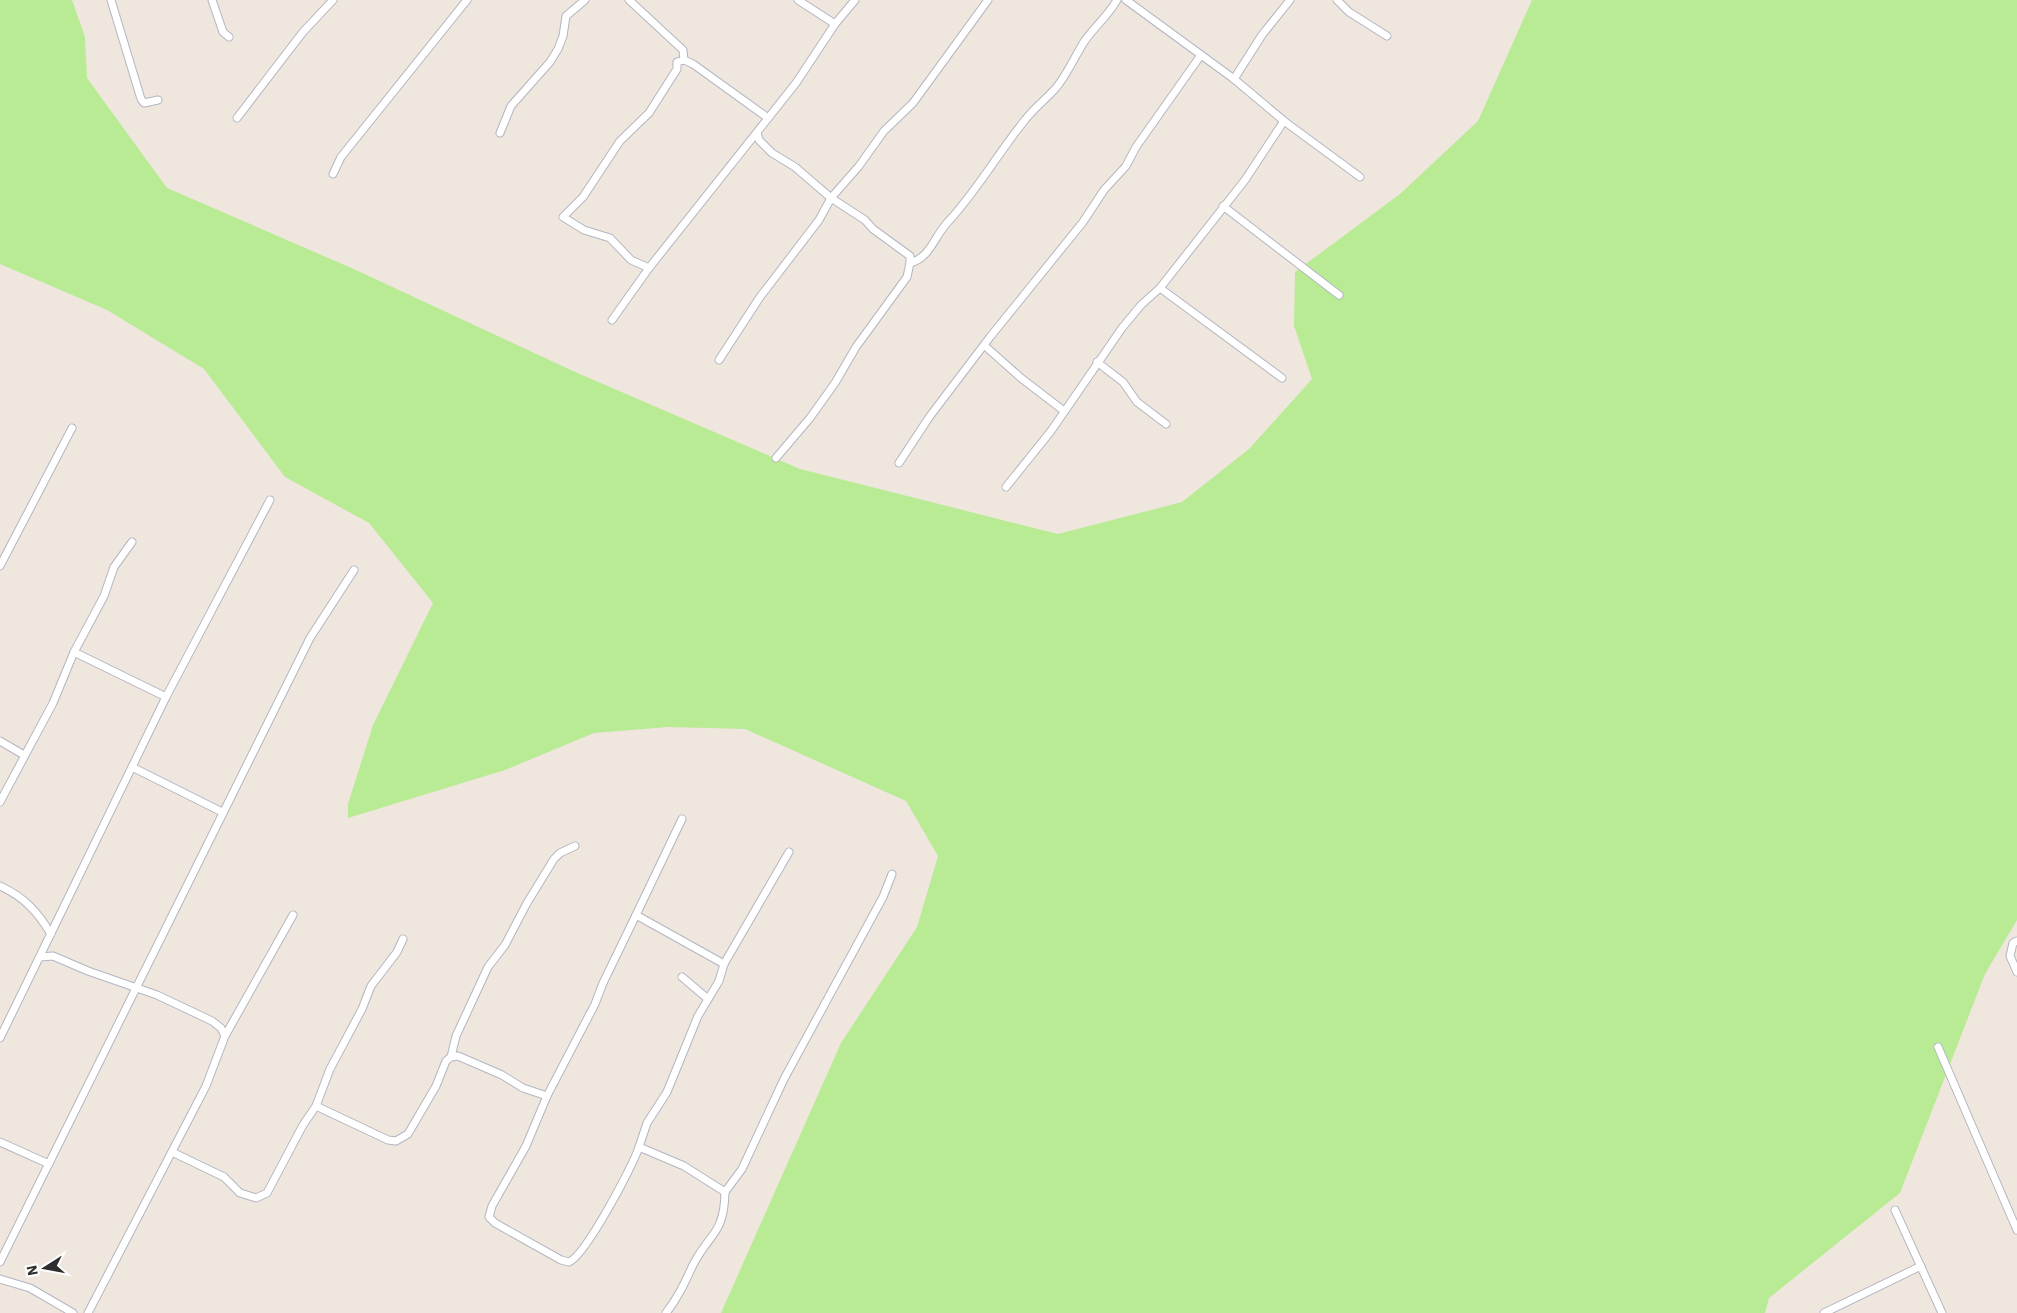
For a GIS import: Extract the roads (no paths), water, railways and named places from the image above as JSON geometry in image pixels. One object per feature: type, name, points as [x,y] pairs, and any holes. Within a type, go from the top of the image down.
[{"type":"street","points":[[111,0],[141,99],[144,103],[158,100]]},
{"type":"street","points":[[212,0],[223,32],[229,38]]},
{"type":"street","points":[[237,118],[303,32],[333,0]]},
{"type":"street","points":[[333,174],[342,157],[467,0]]},
{"type":"street","points":[[500,133],[511,106],[550,62],[558,49],[563,36],[566,16],[585,0]]},
{"type":"street","points":[[629,0],[683,50],[684,60]]},
{"type":"street","points":[[798,0],[835,24]]},
{"type":"street","points":[[612,320],[649,268],[757,133],[835,24],[855,0]]},
{"type":"street","points":[[719,360],[760,297],[819,220],[831,198],[859,166],[884,131],[913,103],[988,0]]},
{"type":"street","points":[[910,264],[922,259],[942,228],[972,194],[1023,121],[1055,89],[1086,39],[1110,12],[1117,0]]},
{"type":"street","points":[[1126,0],[1234,79],[1284,122],[1360,177]]},
{"type":"street","points":[[1234,79],[1262,35],[1290,0]]},
{"type":"street","points":[[1337,0],[1349,12],[1387,36]]},
{"type":"street","points":[[899,463],[930,416],[1006,316],[1083,222],[1104,190],[1126,166],[1136,147],[1201,55]]},
{"type":"street","points":[[649,268],[631,260],[610,238],[584,230],[563,217],[583,197],[620,141],[649,113],[677,69],[677,62],[684,60],[693,64],[768,118]]},
{"type":"street","points":[[1006,487],[1051,432],[1097,362],[1141,305],[1160,288],[1222,206],[1245,180],[1284,122]]},
{"type":"street","points":[[757,133],[764,147],[795,167],[831,198],[865,220],[873,229],[910,256],[907,278],[856,347],[835,383],[810,418],[776,458]]},
{"type":"street","points":[[1222,206],[1339,295]]},
{"type":"street","points":[[1160,288],[1282,378]]},
{"type":"street","points":[[985,346],[1021,378],[1064,411]]},
{"type":"street","points":[[1097,362],[1123,382],[1137,402],[1166,424]]},
{"type":"street","points":[[0,566],[72,428]]},
{"type":"street","points":[[0,1038],[166,697],[270,500]]},
{"type":"street","points":[[0,802],[52,703],[74,652],[104,596],[114,567],[132,542]]},
{"type":"street","points":[[0,1262],[310,638],[354,570]]},
{"type":"street","points":[[74,652],[166,697]]},
{"type":"street","points":[[0,741],[24,755]]},
{"type":"street","points":[[132,766],[222,812]]},
{"type":"street","points":[[682,819],[603,983],[595,1004],[547,1096],[526,1146],[492,1206],[490,1217],[495,1223],[561,1260],[569,1262],[575,1260],[603,1219],[639,1147],[647,1123],[667,1092],[686,1044],[719,981],[724,964],[789,852]]},
{"type":"street","points":[[452,1057],[456,1036],[488,967],[505,944],[554,859],[560,853],[576,846]]},
{"type":"street","points":[[666,1313],[687,1281],[692,1266],[720,1226],[724,1212],[725,1192],[742,1169],[784,1079],[814,1027],[857,942],[883,897],[892,874]]},
{"type":"street","points":[[0,886],[18,895],[33,907],[51,934]]},
{"type":"street","points":[[88,1313],[206,1086],[225,1036],[293,915]]},
{"type":"street","points":[[636,915],[724,964]]},
{"type":"street","points":[[172,1152],[224,1177],[240,1192],[256,1198],[262,1197],[267,1193],[303,1125],[316,1106],[330,1069],[371,986],[397,952],[403,940]]},
{"type":"street","points":[[2017,941],[2013,943],[2010,956],[2017,972]]},
{"type":"street","points":[[40,957],[53,956],[88,971],[136,987],[212,1021],[221,1028],[225,1036]]},
{"type":"street","points":[[682,977],[708,999]]},
{"type":"street","points":[[1938,1047],[2017,1230]]},
{"type":"street","points":[[316,1106],[388,1140],[396,1141],[403,1139],[436,1086],[446,1061],[452,1057],[468,1059],[524,1088],[547,1096]]},
{"type":"street","points":[[0,1142],[49,1164]]},
{"type":"street","points":[[639,1147],[684,1166],[725,1192]]},
{"type":"street","points":[[1895,1210],[1942,1313]]},
{"type":"street","points":[[1824,1313],[1920,1266]]},
{"type":"street","points":[[0,1279],[30,1288],[73,1313]]}]
